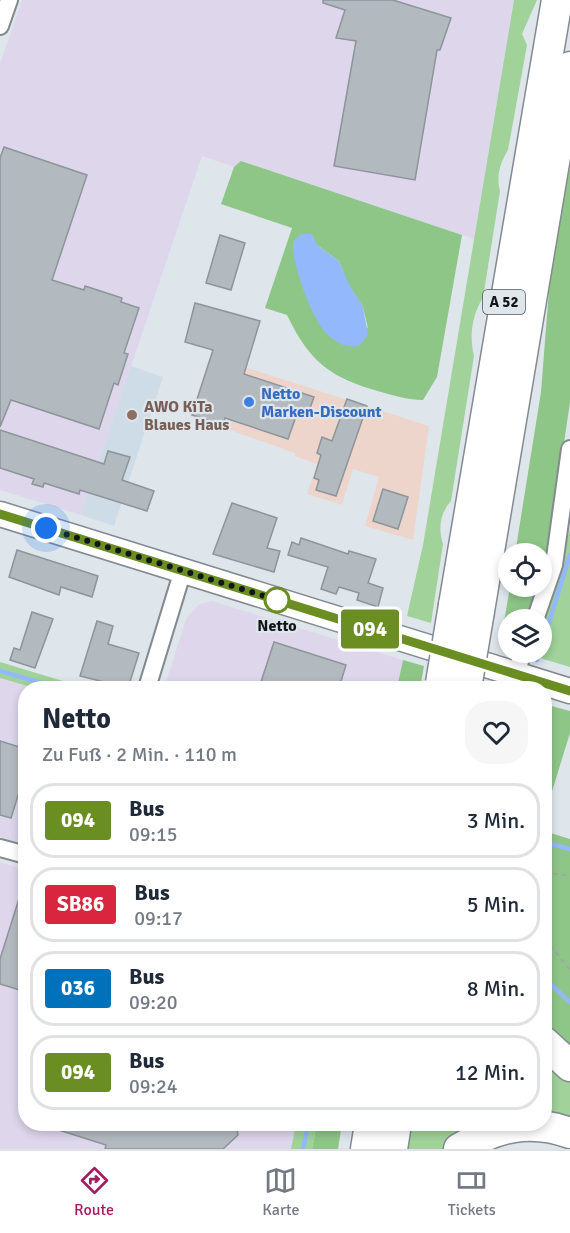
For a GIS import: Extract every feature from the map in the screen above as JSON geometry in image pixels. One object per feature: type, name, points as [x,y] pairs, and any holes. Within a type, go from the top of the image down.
[{"type":"highway","name":"A 52","points":[[466,608],[557,0]]},
{"type":"highway","name":"A 52","points":[[450,681],[570,68]]},
{"type":"highway","points":[[552,1049],[570,1066]]},
{"type":"highway","points":[[552,1127],[570,1134]]},
{"type":"highway","points":[[366,1149],[369,1131]]},
{"type":"highway","points":[[392,1149],[395,1131]]},
{"type":"highway","points":[[459,1149],[485,1134],[496,1131]]},
{"type":"street","points":[[0,26],[9,0]]},
{"type":"street","points":[[539,609],[554,565],[570,449]]},
{"type":"street","points":[[0,514],[183,570],[498,657]]},
{"type":"street","points":[[149,681],[183,570]]},
{"type":"street","points":[[519,663],[552,681]]},
{"type":"street","points":[[552,681],[570,691]]},
{"type":"street","points":[[0,848],[18,853]]},
{"type":"path","points":[[552,873],[570,876]]},
{"type":"path","points":[[552,948],[570,970]]},
{"type":"shaded area","points":[[22,0],[514,0],[474,239],[242,161],[234,167],[202,156],[81,515],[0,490],[0,64]]},
{"type":"shaded area","points":[[210,356],[429,426],[413,540],[365,526],[379,477],[353,469],[342,505],[307,494],[317,464],[295,456],[295,453],[190,416]]},
{"type":"shaded area","name":"AWO KiTa Blaues Haus","points":[[131,366],[163,377],[114,526],[81,515]]},
{"type":"shaded area","points":[[212,601],[403,660],[398,681],[166,681],[186,619],[199,604]]},
{"type":"shaded area","points":[[0,678],[18,683],[18,843],[0,837]]},
{"type":"shaded area","points":[[0,862],[18,868],[18,1131],[295,1131],[291,1149],[0,1149]]},
{"type":"green space","points":[[514,0],[537,0],[522,34],[527,45],[508,150],[498,180],[500,191],[483,298],[472,326],[474,356],[451,501],[441,521],[443,544],[431,623],[407,616],[423,545]]},
{"type":"green space","points":[[241,161],[462,235],[437,377],[423,400],[407,399],[364,387],[335,374],[314,357],[304,345],[287,315],[265,308],[292,228],[221,204],[234,167]],"holes":[[[317,245],[339,261],[348,284],[363,307],[368,329]]]},
{"type":"green space","points":[[570,166],[570,402],[549,543],[517,543],[541,392],[550,277]]},
{"type":"green space","points":[[570,529],[570,667],[552,662],[552,609],[546,609],[550,597],[552,597],[552,589]]},
{"type":"green space","points":[[508,597],[536,597],[531,609],[506,609]]},
{"type":"green space","points":[[403,660],[424,666],[421,681],[398,681]]},
{"type":"green space","points":[[0,662],[63,681],[18,681],[18,683],[0,678]]},
{"type":"green space","points":[[552,706],[570,711],[570,733],[552,791]]},
{"type":"green space","points":[[552,833],[570,839],[570,1047],[552,1030]]},
{"type":"green space","points":[[552,1058],[570,1075],[570,1129],[552,1124]]},
{"type":"green space","points":[[295,1131],[316,1131],[312,1149],[291,1149]]},
{"type":"green space","points":[[316,1131],[341,1131],[338,1149],[312,1149]]},
{"type":"green space","points":[[410,1131],[485,1131],[450,1149],[407,1149]]},
{"type":"water","points":[[301,234],[312,234],[317,245],[339,261],[363,307],[368,335],[359,346],[347,346],[336,341],[329,336],[316,319],[304,292],[293,251],[293,242]]},
{"type":"building","points":[[323,0],[393,0],[451,18],[440,50],[437,50],[415,180],[334,166],[356,41],[336,38],[345,10],[323,3]]},
{"type":"building","points":[[4,147],[87,175],[52,280],[84,290],[85,286],[122,298],[121,302],[139,308],[124,353],[128,354],[118,385],[114,383],[99,429],[11,400],[0,427],[0,158]]},
{"type":"building","points":[[220,235],[245,243],[231,290],[206,283]]},
{"type":"building","points":[[195,303],[260,321],[244,374],[314,397],[309,411],[299,408],[288,439],[225,418],[223,425],[192,415],[213,350],[185,342]]},
{"type":"building","points":[[347,399],[367,406],[336,496],[316,490],[319,480],[314,478],[321,455],[317,453],[322,437],[332,441]]},
{"type":"building","points":[[0,430],[104,464],[108,451],[130,457],[122,480],[154,491],[147,511],[80,490],[79,494],[44,483],[43,487],[32,484],[34,479],[0,468]]},
{"type":"building","points":[[383,489],[408,497],[398,529],[373,521]]},
{"type":"building","points":[[232,503],[277,518],[267,548],[280,551],[274,572],[213,554]]},
{"type":"building","points":[[301,538],[348,554],[349,551],[376,559],[368,583],[383,588],[378,607],[357,600],[359,593],[339,587],[336,594],[321,589],[328,567],[288,555],[292,542],[299,545]]},
{"type":"building","points":[[17,550],[98,576],[92,597],[61,587],[59,595],[9,577]]},
{"type":"building","points":[[32,612],[53,619],[35,668],[10,660],[14,648],[20,650]]},
{"type":"building","points":[[97,621],[113,626],[108,644],[139,653],[130,681],[100,681],[80,676]]},
{"type":"building","points":[[274,642],[346,665],[341,681],[261,681]]},
{"type":"building","points":[[0,741],[18,747],[18,796],[11,818],[0,815]]},
{"type":"building","points":[[18,902],[18,990],[0,984],[0,959]]},
{"type":"building","points":[[62,1131],[237,1131],[238,1135],[223,1149],[105,1149],[106,1145]]},
{"type":"waterway","points":[[552,613],[570,555]]},
{"type":"waterway","points":[[0,671],[34,681]]},
{"type":"waterway","points":[[552,844],[570,849]]},
{"type":"waterway","points":[[552,985],[570,1002]]},
{"type":"waterway","points":[[303,1149],[307,1131]]},
{"type":"bus line","name":"094","points":[[0,514],[538,681]]},
{"type":"bus line","name":"094","points":[[552,685],[570,691]]},
{"type":"place","name":"Netto Marken-Discount","points":[[249,402]]},
{"type":"place","name":"AWO KiTa Blaues Haus","points":[[132,415]]},
{"type":"place","name":"Netto","points":[[277,600]]},
{"type":"route","points":[[46,528],[277,600]]}]
